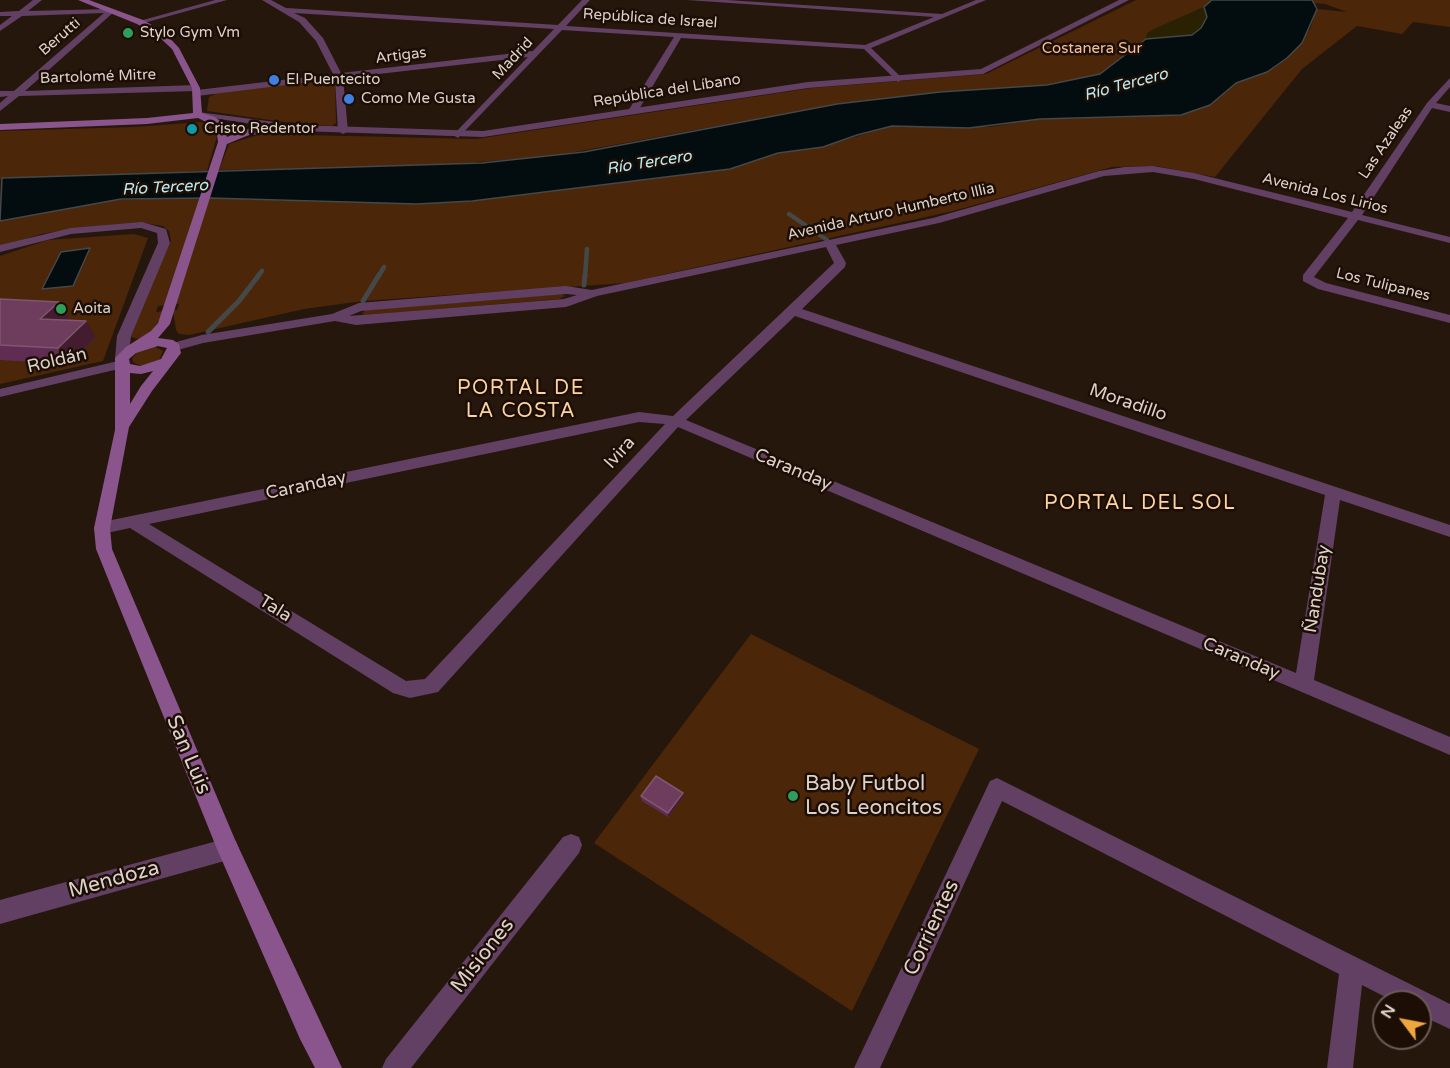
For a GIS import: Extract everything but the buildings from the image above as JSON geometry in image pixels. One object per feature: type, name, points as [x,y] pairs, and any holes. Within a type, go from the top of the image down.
[{"type":"main road","points":[[78,0],[140,22],[161,34],[175,48],[196,91],[198,115]]},
{"type":"main road","points":[[0,127],[147,121],[198,115],[219,124],[222,144],[164,324],[164,332],[173,346]]},
{"type":"main road","points":[[222,144],[247,132],[298,128]]},
{"type":"main road","points":[[164,324],[156,334],[135,348],[122,363],[128,369],[141,370],[166,362]]},
{"type":"main road","points":[[135,348],[157,342],[173,346]]},
{"type":"main road","name":"San Luis","points":[[122,430],[141,396],[174,353],[173,346]]},
{"type":"main road","name":"San Luis","points":[[122,363],[122,430],[102,528],[104,549],[228,849],[309,1030],[330,1068]]},
{"type":"street","points":[[0,29],[38,0]]},
{"type":"street","points":[[140,22],[223,0]]},
{"type":"street","points":[[266,0],[302,20],[320,40],[339,77],[343,131]]},
{"type":"street","name":"Madrid","points":[[458,135],[586,0]]},
{"type":"street","points":[[691,0],[945,15]]},
{"type":"street","points":[[898,79],[867,47],[982,0]]},
{"type":"street","name":"República del Líbano","points":[[198,115],[298,128],[458,135],[808,85],[983,71],[1125,0]]},
{"type":"street","name":"República de Israel","points":[[287,10],[867,47]]},
{"type":"street","points":[[0,14],[111,11]]},
{"type":"street","name":"Berutti","points":[[0,108],[111,11]]},
{"type":"street","points":[[633,111],[679,35]]},
{"type":"street","name":"Artigas","points":[[196,91],[339,77],[537,53]]},
{"type":"street","name":"Las Azaleas","points":[[1310,281],[1308,273],[1354,218],[1430,105],[1450,81]]},
{"type":"street","name":"Bartolomé Mitre","points":[[0,94],[196,91]]},
{"type":"street","points":[[1430,105],[1450,109]]},
{"type":"street","name":"Avenida Arturo Humberto Illia","points":[[173,346],[335,317],[356,321],[566,303],[594,293],[960,215],[1103,173],[1152,169],[1194,176]]},
{"type":"street","name":"Avenida Los Lirios","points":[[1194,176],[1354,218],[1450,240]]},
{"type":"street","points":[[0,249],[71,231],[142,225],[162,231],[164,243],[124,336],[122,363]]},
{"type":"street","name":"Ivira","points":[[420,690],[440,679],[676,421],[839,267],[840,263],[830,244]]},
{"type":"street","name":"Los Tulipanes","points":[[1310,281],[1450,319]]},
{"type":"street","name":"Moradillo","points":[[794,311],[1450,531]]},
{"type":"street","name":"Roldán","points":[[0,393],[122,363]]},
{"type":"street","name":"Caranday","points":[[102,528],[639,417],[676,421],[1450,746]]},
{"type":"street","name":"Ñandubay","points":[[1304,685],[1333,492]]},
{"type":"street","name":"Tala","points":[[133,522],[400,687],[420,690]]},
{"type":"street","name":"Corrientes","points":[[867,1068],[997,788],[1352,967]]},
{"type":"street","name":"Misiones","points":[[395,1068],[571,845]]},
{"type":"street","name":"Mendoza","points":[[0,912],[228,849]]},
{"type":"street","points":[[1340,1068],[1352,967],[1450,1017]]},
{"type":"green space","name":"Costanera Sur","points":[[1136,0],[1212,0],[1204,7],[1148,33],[1146,39],[1100,74],[1047,85],[940,92],[837,104],[553,156],[414,167],[219,170],[229,144],[261,134],[476,139],[812,88],[986,74]]},
{"type":"green space","points":[[1312,0],[1450,0],[1450,27],[1413,22],[1402,34],[1357,26],[1302,69],[1215,177],[1156,166],[1112,167],[953,211],[625,283],[363,301],[304,309],[189,335],[179,334],[176,330],[173,310],[177,310],[179,304],[158,306],[156,312],[164,311],[151,334],[138,339],[131,337],[132,329],[171,241],[169,231],[163,226],[144,223],[73,229],[41,234],[0,247],[0,221],[100,201],[180,197],[369,203],[472,201],[730,169],[778,153],[835,143],[892,126],[990,127],[1040,119],[1132,117],[1210,105],[1236,83],[1267,72],[1287,58],[1310,29],[1317,9],[1347,12],[1325,4],[1313,3]]},
{"type":"green space","points":[[324,80],[335,82],[336,123],[332,126],[207,111],[209,97],[217,93]]},
{"type":"green space","points":[[201,122],[210,124],[217,136],[207,171],[0,179],[0,131],[134,127]]},
{"type":"green space","points":[[723,134],[737,136],[715,145],[693,145],[697,141]]},
{"type":"green space","name":"Aoita","points":[[134,234],[148,238],[103,361],[0,384],[0,256],[48,240]]},
{"type":"green space","points":[[561,294],[565,296],[559,299],[364,315],[362,313],[366,310]]},
{"type":"green space","points":[[154,346],[163,351],[159,360],[142,366],[134,363],[132,359],[137,352]]},
{"type":"green space","name":"Baby Futbol Los Leoncitos","points":[[751,634],[979,749],[852,1011],[594,843]]},
{"type":"sand","points":[[1204,7],[1207,17],[1201,28],[1192,35],[1146,39],[1147,33],[1156,28]]},
{"type":"water","name":"Río Tercero","points":[[1212,0],[1312,0],[1317,9],[1302,43],[1287,58],[1267,72],[1236,83],[1210,105],[1181,115],[1040,119],[969,128],[892,126],[823,147],[778,153],[730,169],[472,201],[417,204],[210,198],[121,199],[0,221],[2,178],[482,163],[584,152],[837,104],[940,92],[1047,85],[1100,74],[1146,39],[1192,35],[1201,28],[1207,17],[1204,7]]},
{"type":"water","points":[[90,248],[73,286],[42,289],[61,252]]},
{"type":"waterway","points":[[789,214],[827,240]]},
{"type":"waterway","points":[[585,277],[587,249]]},
{"type":"waterway","points":[[378,277],[384,267]]},
{"type":"waterway","points":[[257,277],[262,271]]},
{"type":"waterway","points":[[208,332],[239,301],[259,275]]},
{"type":"waterway","points":[[363,301],[379,275]]},
{"type":"waterway","points":[[584,285],[585,275]]},
{"type":"place","name":"Stylo Gym Vm","points":[[128,33]]},
{"type":"place","name":"El Puentecito","points":[[274,80]]},
{"type":"place","name":"Como Me Gusta","points":[[349,99]]},
{"type":"place","name":"Cristo Redentor","points":[[192,129]]},
{"type":"place","name":"Aoita","points":[[61,309]]},
{"type":"place","name":"Baby Futbol Los Leoncitos","points":[[793,796]]},
{"type":"district","name":"PORTAL DE LA COSTA","points":[[521,400]]},
{"type":"district","name":"PORTAL DEL SOL","points":[[1140,504]]}]
